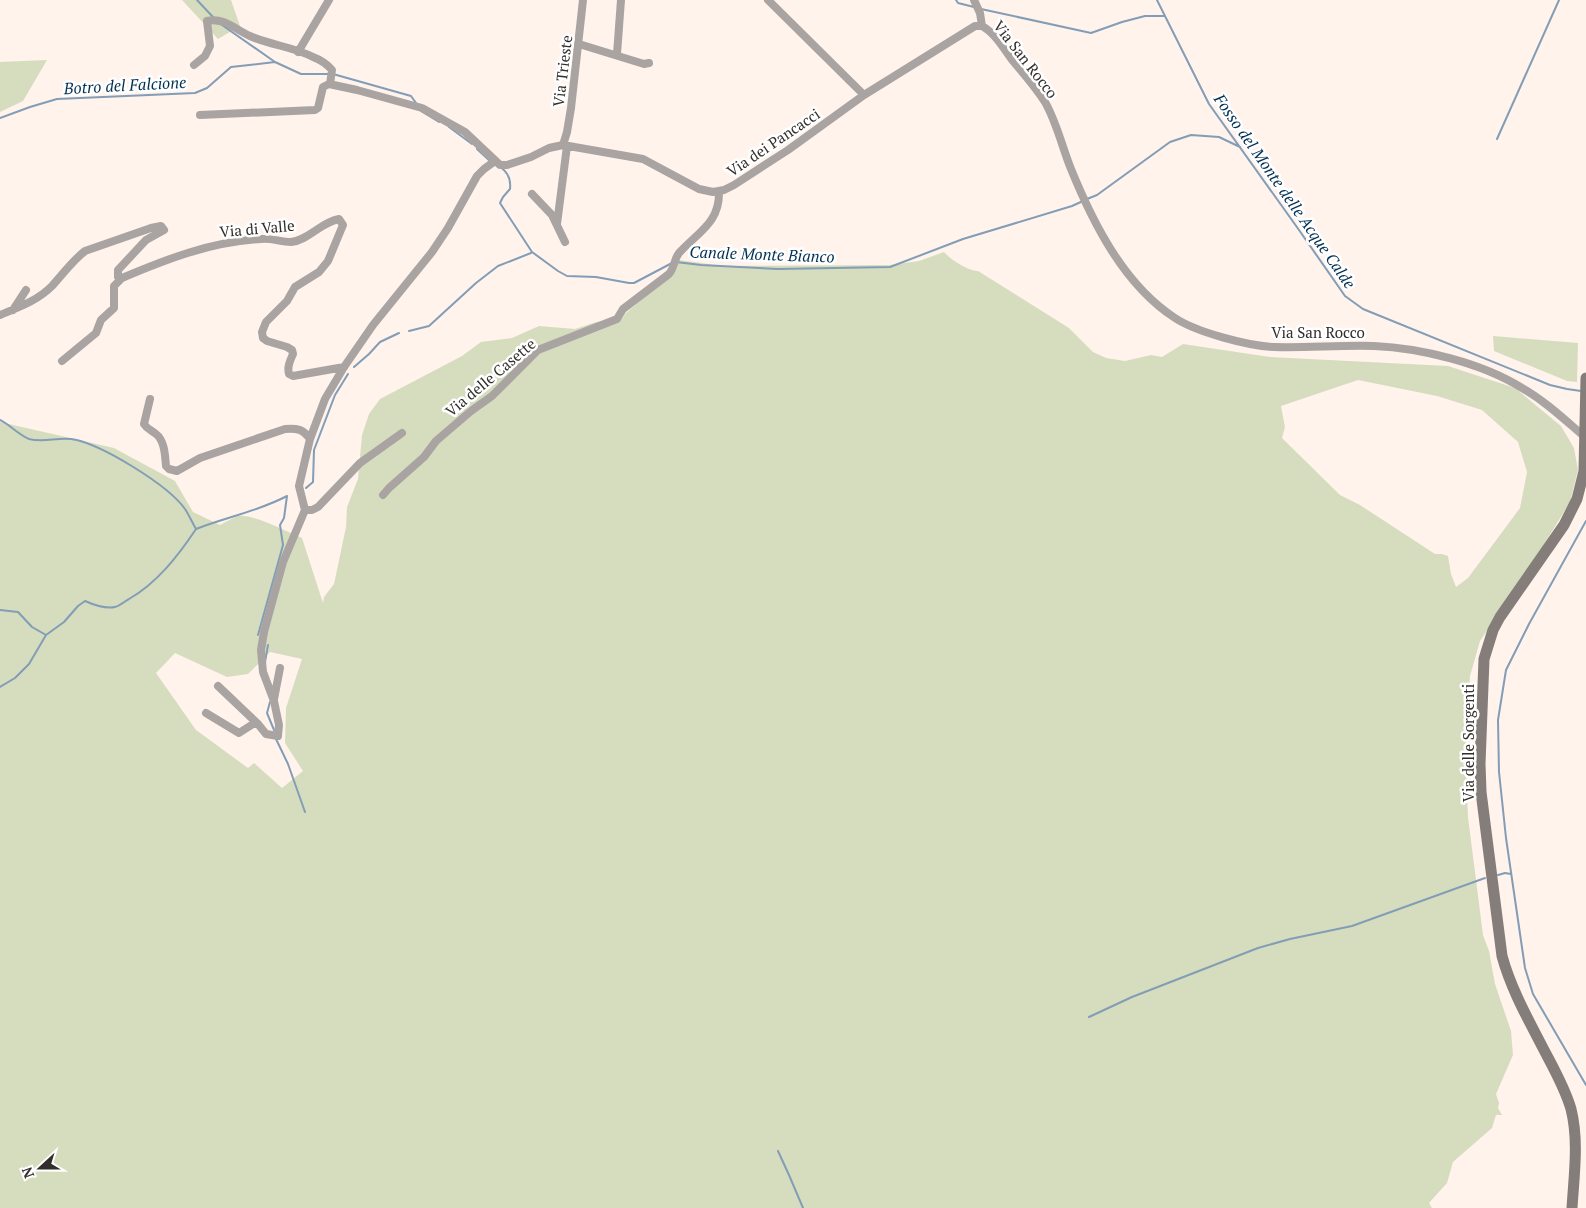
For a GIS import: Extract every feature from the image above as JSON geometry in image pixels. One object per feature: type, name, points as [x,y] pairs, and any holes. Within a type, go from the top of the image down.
[{"type":"main road","name":"Via delle Sorgenti","points":[[1572,1208],[1575,1158],[1573,1118],[1565,1091],[1518,1000],[1502,956],[1481,792],[1480,764],[1483,663],[1486,650],[1493,630],[1564,525],[1579,492],[1584,471],[1586,379]]},
{"type":"street","points":[[298,52],[329,0]]},
{"type":"street","name":"Via Trieste","points":[[557,224],[583,0]]},
{"type":"street","points":[[616,54],[621,0]]},
{"type":"street","points":[[768,0],[864,95]]},
{"type":"street","name":"Via San Rocco","points":[[975,2],[980,13],[982,26],[988,30],[1004,49],[1045,103],[1087,206],[1115,255],[1134,280],[1164,310],[1187,325],[1221,337],[1265,346],[1393,347],[1449,358],[1519,386],[1550,408],[1585,437]]},
{"type":"street","points":[[194,65],[205,56],[210,46],[207,21],[210,20],[232,26],[248,36],[320,60],[332,70],[330,82],[323,87],[318,108],[315,110],[200,115]]},
{"type":"street","name":"Via dei Pancacci","points":[[565,145],[643,159],[699,190],[708,192],[719,191],[734,185],[788,150],[864,95],[946,43],[975,26],[982,26]]},
{"type":"street","points":[[579,44],[644,64],[650,63]]},
{"type":"street","points":[[330,82],[422,108],[469,135],[492,163],[507,164],[565,145]]},
{"type":"street","points":[[218,686],[266,734],[278,736],[279,725],[274,701],[262,665],[264,632],[283,562],[305,510],[299,486],[310,439],[324,399],[373,324],[432,252],[480,172],[492,163]]},
{"type":"street","name":"Via delle Casette","points":[[383,495],[388,488],[424,457],[436,441],[492,396],[538,350],[617,319],[623,309],[668,274],[674,267],[676,258],[713,218],[718,205],[719,191]]},
{"type":"street","points":[[532,194],[548,210],[565,242]]},
{"type":"street","name":"Via di Valle","points":[[122,278],[179,255],[208,246],[259,239],[292,242],[339,219],[343,224],[328,260],[319,272],[294,287],[286,301],[266,322],[262,332],[263,338],[267,341],[292,350],[293,354],[288,370],[289,374],[293,376],[344,366]]},
{"type":"street","points":[[0,315],[35,300],[52,286],[75,258],[85,252],[162,226],[164,231],[146,240],[122,264],[117,274],[118,277],[122,278],[114,286],[114,308],[101,320],[96,333],[62,361]]},
{"type":"street","points":[[13,310],[26,290]]},
{"type":"street","points":[[150,399],[144,424],[147,429],[158,436],[164,450],[166,466],[177,471],[200,458],[285,429],[298,428],[303,430],[310,439]]},
{"type":"street","points":[[305,510],[318,508],[360,463],[402,433]]},
{"type":"street","points":[[274,701],[280,668]]},
{"type":"street","points":[[206,713],[239,733],[253,724],[258,724]]},
{"type":"green space","points":[[182,0],[231,0],[240,26],[218,39]]},
{"type":"green space","points":[[47,60],[23,101],[0,112],[0,62]]},
{"type":"green space","points":[[944,252],[959,264],[978,271],[1069,328],[1093,352],[1106,358],[1125,361],[1151,355],[1162,357],[1183,344],[1270,357],[1448,366],[1515,388],[1561,426],[1574,448],[1578,470],[1570,502],[1530,567],[1480,641],[1470,676],[1466,737],[1468,817],[1483,935],[1489,951],[1495,984],[1511,1031],[1513,1055],[1496,1094],[1499,1103],[1498,1108],[1502,1115],[1496,1115],[1492,1128],[1453,1162],[1447,1183],[1429,1203],[1432,1208],[0,1208],[0,422],[114,448],[175,481],[193,512],[220,525],[238,516],[252,517],[302,538],[323,603],[324,597],[334,584],[346,527],[347,507],[358,479],[362,435],[369,414],[380,399],[462,356],[481,342],[512,338],[539,326],[575,329],[596,322],[622,319],[626,313],[677,269],[679,260],[723,266],[890,265],[919,261]],"holes":[[[1358,380],[1437,396],[1482,410],[1518,442],[1527,472],[1520,508],[1468,578],[1456,587],[1451,574],[1448,556],[1435,554],[1360,505],[1340,495],[1282,438],[1285,427],[1281,406]],[[270,652],[302,659],[286,708],[285,743],[303,771],[282,788],[254,763],[248,768],[196,730],[156,673],[175,653],[227,677],[248,674]]]},
{"type":"green space","points":[[1493,336],[1578,343],[1577,382],[1567,381],[1494,351]]},
{"type":"waterway","points":[[197,0],[213,17]]},
{"type":"waterway","points":[[956,0],[958,3],[974,7]]},
{"type":"waterway","name":"Fosso del Monte delle Acque Calde","points":[[1157,0],[1209,104],[1345,296],[1363,309],[1550,385],[1581,391]]},
{"type":"waterway","points":[[1497,139],[1559,0]]},
{"type":"waterway","points":[[981,9],[1091,33],[1145,16],[1165,16]]},
{"type":"waterway","name":"Botro del Falcione","points":[[222,25],[275,62],[301,74],[328,74]]},
{"type":"waterway","name":"Botro del Falcione","points":[[0,118],[57,99],[195,93],[207,88],[231,67],[275,62]]},
{"type":"waterway","name":"Canale Monte Bianco","points":[[333,74],[411,96],[416,103]]},
{"type":"waterway","name":"Canale Monte Bianco","points":[[421,111],[439,122]]},
{"type":"waterway","name":"Canale Monte Bianco","points":[[449,127],[472,144]]},
{"type":"waterway","name":"Canale Monte Bianco","points":[[1087,199],[1097,195],[1170,142],[1191,135],[1219,137],[1240,147]]},
{"type":"waterway","name":"Canale Monte Bianco","points":[[477,149],[490,161]]},
{"type":"waterway","name":"Canale Monte Bianco","points":[[500,167],[507,174],[510,186],[510,189],[500,203],[532,252],[558,271],[567,276],[596,277],[634,283],[672,263]]},
{"type":"waterway","name":"Canale Monte Bianco","points":[[676,262],[778,269],[890,267],[963,239],[1083,201]]},
{"type":"waterway","points":[[409,331],[429,326],[476,283],[498,266],[531,253]]},
{"type":"waterway","points":[[354,367],[380,342],[399,333]]},
{"type":"waterway","points":[[306,488],[313,482],[314,450],[335,395],[348,374]]},
{"type":"waterway","points":[[0,420],[29,439],[71,439],[84,442],[132,466],[164,488],[176,499],[185,509],[196,529]]},
{"type":"waterway","points":[[196,529],[265,506],[287,496]]},
{"type":"waterway","points":[[258,635],[283,545],[280,525],[284,518],[287,496]]},
{"type":"waterway","name":"Fosso del Monte delle Acque Calde","points":[[1586,521],[1506,670],[1498,720],[1499,772],[1506,838],[1525,968],[1533,994],[1586,1085]]},
{"type":"waterway","points":[[0,687],[15,678],[29,664],[46,635],[64,622],[78,606],[85,601],[103,607],[121,605],[158,577],[196,529]]},
{"type":"waterway","points":[[0,610],[18,612],[32,627],[46,635]]},
{"type":"waterway","points":[[265,662],[268,645]]},
{"type":"waterway","points":[[270,702],[267,713],[274,730]]},
{"type":"waterway","points":[[276,739],[288,764],[305,812]]},
{"type":"waterway","points":[[1498,875],[1511,874]]},
{"type":"waterway","points":[[1089,1017],[1132,997],[1258,948],[1352,926],[1485,878]]},
{"type":"waterway","points":[[778,1151],[803,1208]]}]
